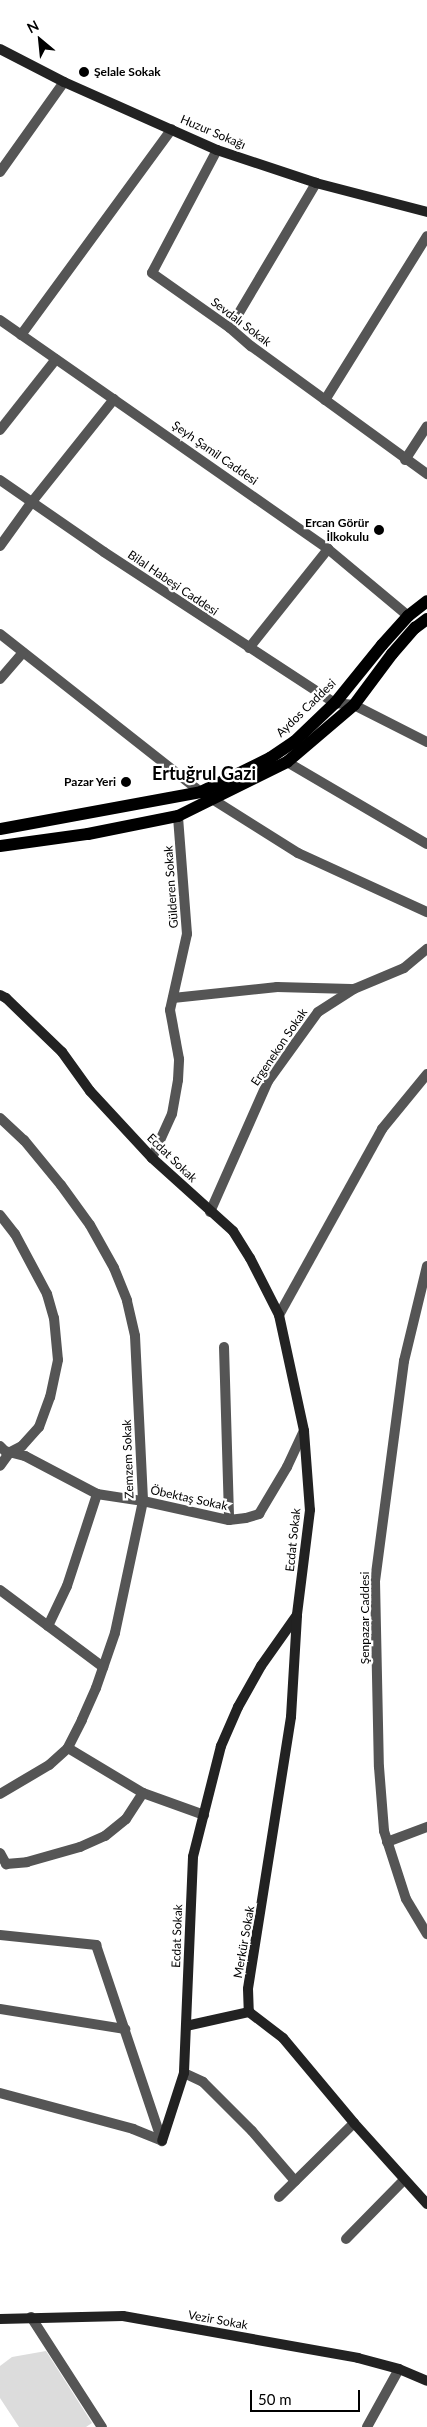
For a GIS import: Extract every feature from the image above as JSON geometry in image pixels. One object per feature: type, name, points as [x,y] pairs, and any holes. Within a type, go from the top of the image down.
[{"type":"main road","name":"Aydos Caddesi","points":[[0,829],[201,792],[285,748],[335,703],[408,616],[427,601]]},
{"type":"main road","points":[[0,846],[88,834],[178,816],[214,800],[287,762],[354,705],[392,654],[415,628],[427,619]]},
{"type":"street","name":"Huzur Sokağı","points":[[0,49],[64,82],[217,150],[316,183],[427,212]]},
{"type":"street","points":[[0,172],[64,82]]},
{"type":"street","points":[[21,335],[172,129]]},
{"type":"street","name":"Sevdalı Sokak","points":[[217,150],[152,273],[230,328],[405,460],[427,474]]},
{"type":"street","points":[[230,328],[316,183]]},
{"type":"street","points":[[325,400],[427,236]]},
{"type":"street","name":"Şeyh Şamil Caddesi","points":[[0,320],[328,549],[408,616]]},
{"type":"street","points":[[0,430],[56,359]]},
{"type":"street","points":[[0,546],[31,502],[114,398]]},
{"type":"street","points":[[405,460],[427,426]]},
{"type":"street","name":"Bilal Habeşi Caddesi","points":[[0,480],[335,703]]},
{"type":"street","points":[[250,648],[328,549]]},
{"type":"street","points":[[0,634],[201,792],[298,852],[427,912]]},
{"type":"street","points":[[0,679],[23,653]]},
{"type":"street","points":[[335,703],[354,705],[427,742]]},
{"type":"street","points":[[287,762],[427,844]]},
{"type":"street","name":"Gülderen Sokak","points":[[152,1158],[172,1114],[178,1080],[179,1059],[170,1010],[187,934],[178,816]]},
{"type":"street","name":"Ergenekon Sokak","points":[[210,1212],[268,1081],[318,1012],[354,989],[404,968],[427,949]]},
{"type":"street","points":[[173,998],[277,987],[354,989]]},
{"type":"street","name":"Ecdat Sokak","points":[[0,995],[14,1004],[62,1052],[90,1091],[152,1158],[233,1231],[250,1258],[279,1315],[304,1431],[310,1510],[297,1615],[261,1666],[238,1706],[221,1746],[193,1856],[184,2073],[162,2141]]},
{"type":"street","points":[[279,1315],[382,1129],[427,1074]]},
{"type":"street","name":"Zemzem Sokak","points":[[0,1118],[24,1140],[61,1185],[90,1225],[114,1268],[127,1301],[135,1336],[143,1501],[115,1633],[96,1688],[68,1748],[50,1765],[0,1794]]},
{"type":"street","points":[[0,1215],[15,1234],[47,1294],[57,1339],[58,1360],[55,1379],[39,1427],[22,1446],[10,1452],[0,1466]]},
{"type":"street","name":"Şenpazar Caddesi","points":[[427,1266],[404,1361],[375,1581],[379,1767],[384,1831],[406,1899],[427,1934]]},
{"type":"street","points":[[224,1347],[229,1520]]},
{"type":"street","name":"Öbektaş Sokak","points":[[0,1446],[5,1451],[24,1456],[97,1494],[143,1501],[229,1520],[259,1514],[288,1467],[304,1431]]},
{"type":"street","points":[[48,1626],[67,1586],[97,1494]]},
{"type":"street","points":[[0,1590],[103,1667]]},
{"type":"street","name":"Merkür Sokak","points":[[249,2012],[248,1989],[291,1717],[297,1615]]},
{"type":"street","points":[[68,1748],[143,1793],[204,1815]]},
{"type":"street","points":[[0,1853],[6,1864],[28,1862],[80,1847],[105,1836],[126,1819],[143,1793]]},
{"type":"street","points":[[387,1842],[427,1827]]},
{"type":"street","points":[[0,1935],[96,1945],[162,2141]]},
{"type":"street","points":[[0,2009],[125,2029]]},
{"type":"street","points":[[186,2026],[249,2012],[283,2038],[354,2123],[427,2204]]},
{"type":"street","points":[[184,2073],[203,2082],[252,2131],[295,2181]]},
{"type":"street","points":[[0,2093],[133,2128],[162,2141]]},
{"type":"street","points":[[279,2197],[354,2123]]},
{"type":"street","points":[[346,2238],[404,2180]]},
{"type":"street","name":"Vezir Sokak","points":[[0,2319],[123,2316],[358,2358],[399,2369],[427,2381]]},
{"type":"street","points":[[31,2317],[102,2427]]},
{"type":"street","points":[[367,2427],[399,2369]]},
{"type":"shaded area","points":[[46,2351],[92,2423],[86,2427],[19,2427],[0,2398],[0,2366],[12,2357]]},
{"type":"place","name":"Şelale Sokak","points":[[84,72]]},
{"type":"place","name":"Ercan Görür İlkokulu","points":[[379,530]]},
{"type":"place","name":"Pazar Yeri","points":[[126,782]]},
{"type":"district","name":"Ertuğrul Gazi","points":[[204,773]]}]
